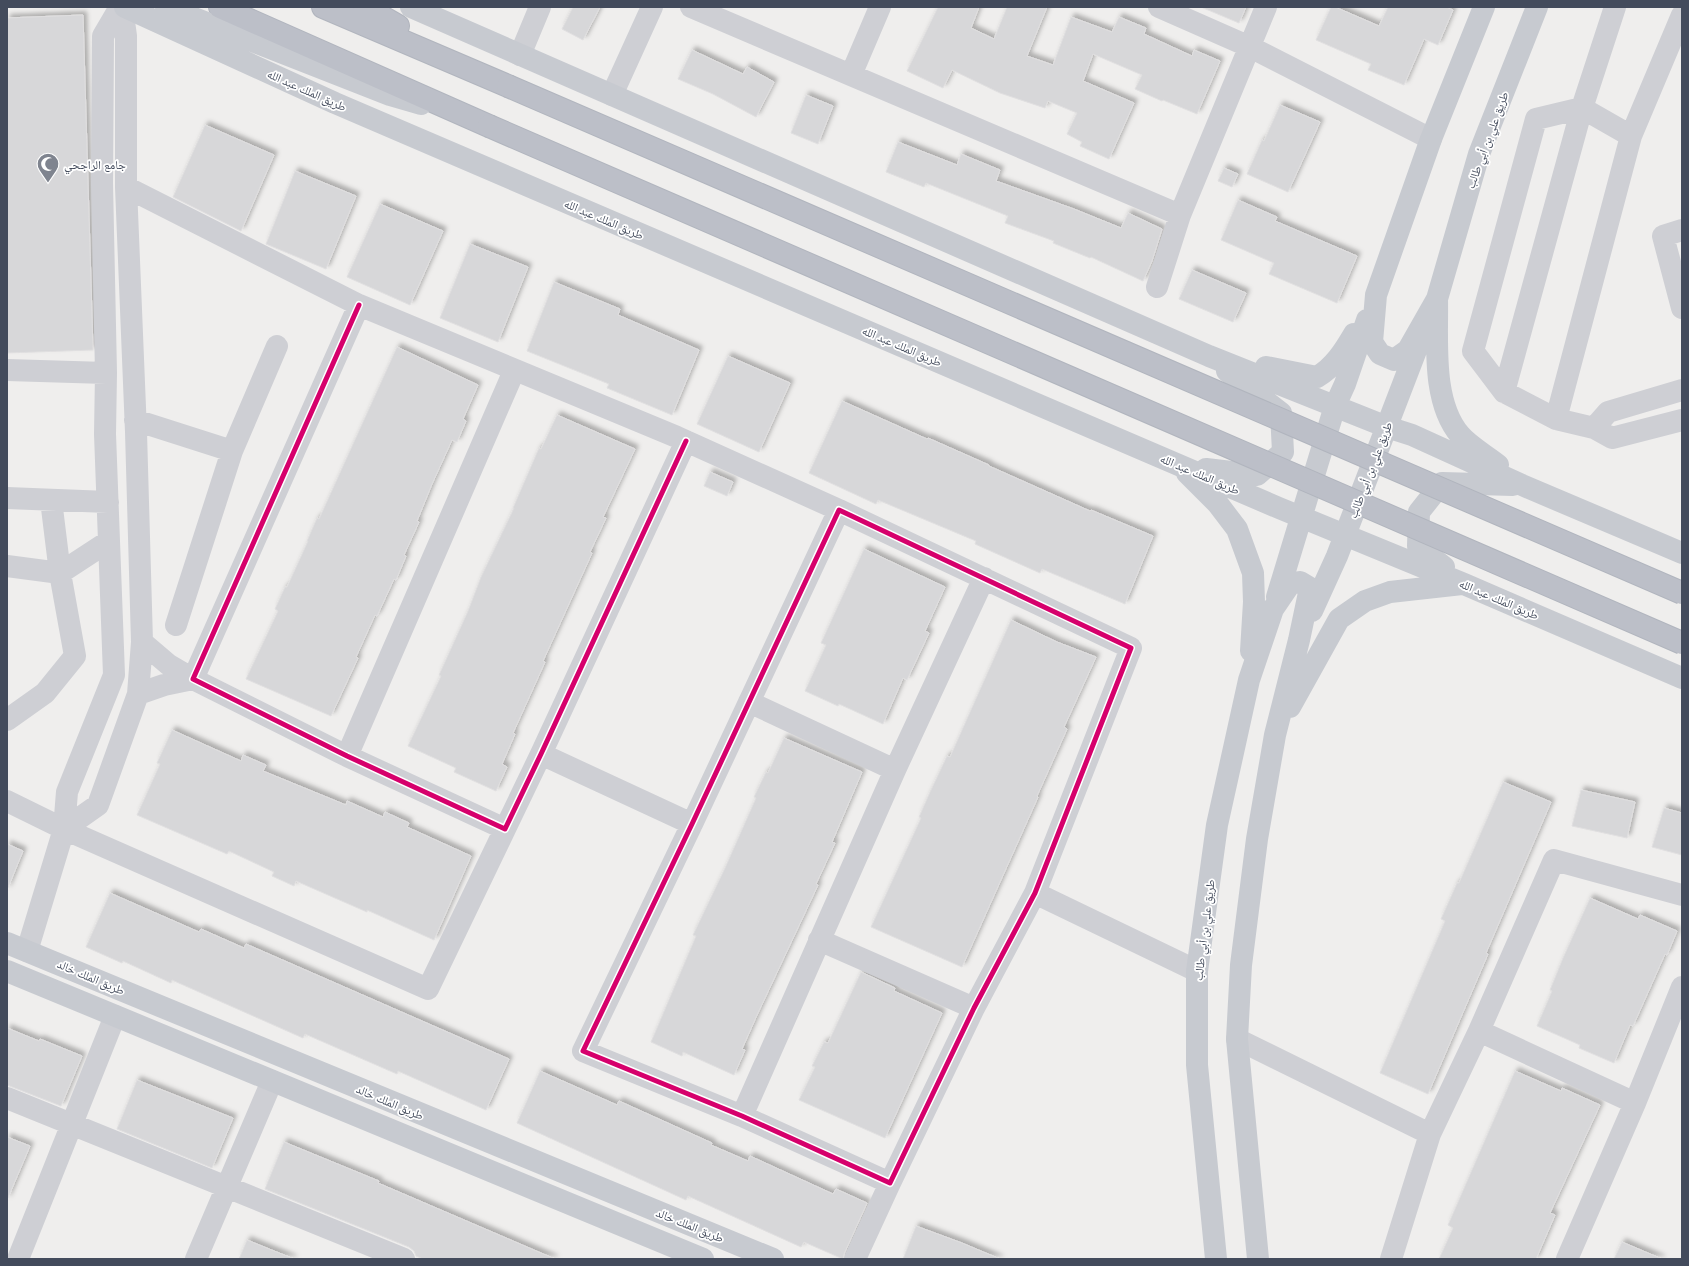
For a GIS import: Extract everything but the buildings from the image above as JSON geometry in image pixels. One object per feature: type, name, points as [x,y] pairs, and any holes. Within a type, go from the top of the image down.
[{"type":"highway","points":[[220,7],[489,126],[1682,643]]},
{"type":"highway","points":[[323,7],[1682,593]]},
{"type":"highway","points":[[364,7],[508,86]]},
{"type":"main road","name":"طريق الملك عبد الله","points":[[125,7],[343,107],[1302,518],[1345,534],[1464,584],[1682,678]]},
{"type":"main road","points":[[166,7],[390,94],[489,126]]},
{"type":"main road","name":"طريق علي بن أبي طالب","points":[[1216,1259],[1197,1065],[1197,971],[1217,824],[1250,680],[1302,518],[1335,406],[1345,384],[1431,139],[1484,7]]},
{"type":"main road","name":"طريق علي بن أبي طالب","points":[[1299,640],[1345,534],[1437,298],[1479,154],[1538,7]]},
{"type":"main road","points":[[414,8],[1209,356],[1387,427],[1412,435],[1522,485],[1682,553]]},
{"type":"main road","points":[[1209,356],[1317,377],[1327,371],[1345,351],[1376,295]]},
{"type":"main road","name":"طريق علي بن أبي طالب","points":[[1376,295],[1372,342],[1380,354],[1394,360],[1408,350],[1437,298]]},
{"type":"main road","points":[[1437,298],[1439,387],[1450,417],[1460,435],[1522,485]]},
{"type":"main road","points":[[1179,465],[1257,475],[1283,452],[1281,413],[1209,356]]},
{"type":"main road","points":[[1179,465],[1218,504],[1237,529],[1253,573],[1254,602],[1250,680]]},
{"type":"main road","points":[[1464,584],[1418,546],[1419,512],[1442,483],[1522,485]]},
{"type":"main road","name":"طريق علي بن أبي طالب","points":[[1258,1259],[1237,1039],[1241,965],[1257,839],[1275,734],[1299,640],[1310,588],[1300,582],[1290,584],[1273,609]]},
{"type":"main road","points":[[1275,734],[1339,619],[1365,601],[1390,592],[1464,584]]},
{"type":"main road","name":"طريق الملك خالد","points":[[17,947],[773,1259]]},
{"type":"main road","name":"طريق الملك خالد","points":[[7,971],[704,1259]]},
{"type":"street","points":[[64,829],[98,805],[138,694],[142,642],[126,187],[126,36],[121,7]]},
{"type":"street","points":[[17,947],[64,829],[67,792],[114,676],[105,434],[106,373],[102,183],[103,36],[121,7]]},
{"type":"street","points":[[520,55],[540,7]]},
{"type":"street","points":[[612,95],[652,7]]},
{"type":"street","points":[[691,7],[1180,215]]},
{"type":"street","points":[[851,75],[880,7]]},
{"type":"street","points":[[1158,7],[1250,47],[1431,139]]},
{"type":"street","points":[[1157,287],[1180,215],[1266,7]]},
{"type":"street","points":[[1504,392],[1582,108],[1615,7]]},
{"type":"street","points":[[1556,418],[1631,136],[1682,15]]},
{"type":"street","points":[[1631,136],[1582,108],[1536,119],[1473,351],[1504,392],[1556,418],[1594,428],[1612,438],[1682,420]]},
{"type":"street","points":[[126,187],[359,305],[514,371],[686,441],[839,510],[1131,648],[1035,894],[974,1008],[890,1182],[856,1259]]},
{"type":"street","points":[[1682,230],[1663,236],[1682,308]]},
{"type":"street","points":[[193,679],[359,305]]},
{"type":"street","points":[[176,625],[232,451],[277,346]]},
{"type":"street","points":[[7,370],[106,373]]},
{"type":"street","points":[[347,756],[514,371]]},
{"type":"street","points":[[1594,428],[1608,412],[1682,390]]},
{"type":"street","points":[[135,420],[232,451]]},
{"type":"street","points":[[7,801],[64,829],[428,989],[541,754],[686,441]]},
{"type":"street","points":[[7,498],[108,502]]},
{"type":"street","points":[[7,720],[45,693],[75,656],[60,572],[51,500]]},
{"type":"street","points":[[839,510],[584,1051],[742,1116],[890,1182]]},
{"type":"street","points":[[7,566],[60,572],[109,541]]},
{"type":"street","points":[[742,1116],[818,940],[984,578]]},
{"type":"street","points":[[142,642],[169,665],[193,679],[347,756],[505,829]]},
{"type":"street","points":[[138,694],[164,685],[193,679]]},
{"type":"street","points":[[749,702],[895,770]]},
{"type":"street","points":[[541,754],[692,824]]},
{"type":"street","points":[[1391,1259],[1430,1134],[1479,1031],[1554,860],[1682,895]]},
{"type":"street","points":[[1035,894],[1197,971]]},
{"type":"street","points":[[818,940],[974,1008]]},
{"type":"street","points":[[1566,1259],[1635,1103],[1682,987]]},
{"type":"street","points":[[18,1259],[115,1016]]},
{"type":"street","points":[[1479,1031],[1635,1103]]},
{"type":"street","points":[[1237,1039],[1430,1134]]},
{"type":"street","points":[[196,1259],[272,1080]]},
{"type":"street","points":[[7,1098],[226,1188],[369,1252],[404,1259]]},
{"type":"cycle path","points":[[359,305],[193,679],[347,756],[505,829],[686,441]]},
{"type":"cycle path","points":[[839,510],[1131,648],[1035,893],[974,1008],[890,1183],[742,1116],[583,1051],[692,824],[839,510]]},
{"type":"place","name":"جامع الراجحي","points":[[48,184]]}]
